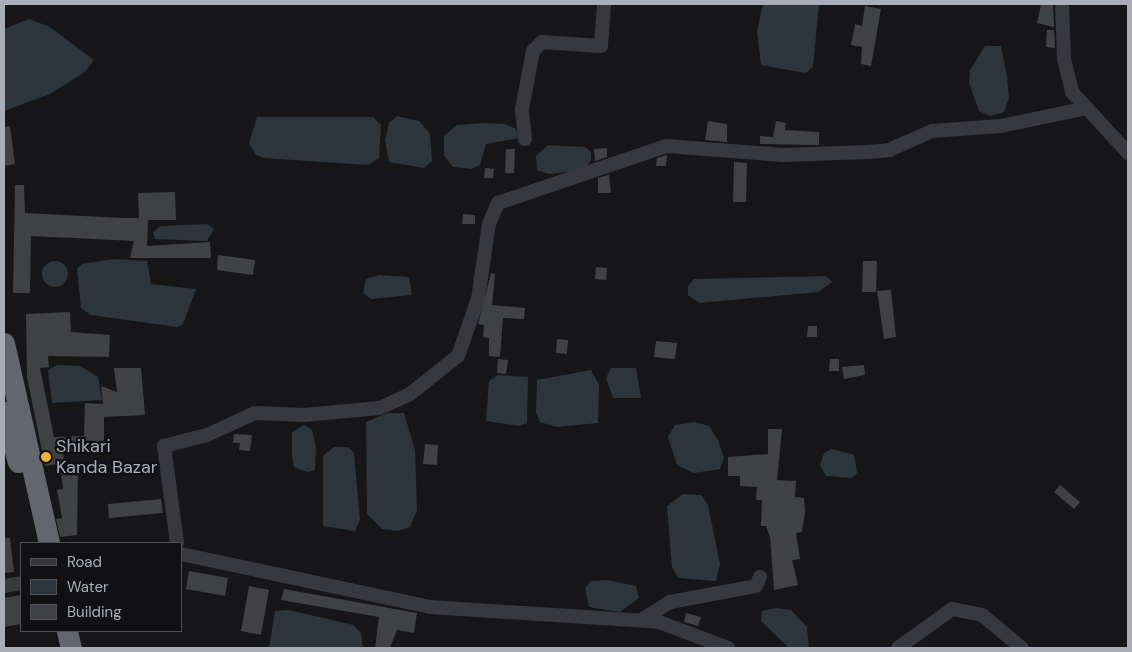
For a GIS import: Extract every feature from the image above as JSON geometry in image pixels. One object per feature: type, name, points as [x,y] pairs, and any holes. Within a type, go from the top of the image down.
[{"type":"highway","points":[[4,342],[10,396],[49,542]]},
{"type":"highway","points":[[4,412],[35,542]]},
{"type":"highway","points":[[53,632],[56,648]]},
{"type":"highway","points":[[68,632],[71,648]]},
{"type":"street","points":[[524,139],[522,109],[533,51],[542,42],[601,46],[604,4]]},
{"type":"street","points":[[1062,4],[1064,59],[1072,92],[1128,153]]},
{"type":"street","points":[[177,542],[164,446],[207,435],[255,413],[304,415],[380,408],[410,394],[458,356],[478,299],[489,224],[498,202],[666,146],[783,155],[868,152],[890,150],[932,131],[1001,126],[1087,108]]},
{"type":"street","points":[[182,554],[430,607],[535,611],[601,621],[643,619],[674,626],[728,648]]},
{"type":"street","points":[[643,619],[670,602],[756,586],[760,577]]},
{"type":"street","points":[[4,586],[20,583]]},
{"type":"street","points":[[898,648],[952,609],[982,615],[1022,648]]},
{"type":"water","points":[[763,4],[819,4],[813,67],[806,73],[761,65],[757,31]]},
{"type":"water","points":[[29,19],[50,27],[94,60],[85,72],[50,94],[4,111],[4,29]]},
{"type":"water","points":[[985,46],[1001,46],[1009,98],[1004,112],[991,116],[979,111],[969,83],[970,70]]},
{"type":"water","points":[[397,116],[419,121],[430,134],[432,161],[424,168],[389,162],[385,140],[389,123]]},
{"type":"water","points":[[257,117],[373,117],[381,125],[379,158],[368,165],[264,158],[256,155],[249,143]]},
{"type":"water","points":[[505,124],[516,129],[518,138],[486,144],[480,165],[471,169],[453,167],[444,155],[444,136],[457,125]]},
{"type":"water","points":[[548,145],[585,147],[591,152],[591,160],[584,170],[549,174],[537,170],[536,156]]},
{"type":"water","points":[[207,224],[214,229],[207,241],[155,239],[153,233],[160,226]]},
{"type":"water","points":[[114,259],[147,261],[151,284],[196,289],[183,324],[177,327],[91,315],[81,308],[77,269],[82,264]]},
{"type":"water","points":[[55,261],[65,264],[68,274],[65,284],[55,287],[45,284],[42,274],[45,264]]},
{"type":"water","points":[[379,275],[409,277],[412,295],[371,299],[363,293],[366,279]]},
{"type":"water","points":[[826,276],[832,282],[818,292],[699,303],[688,295],[688,286],[694,279]]},
{"type":"water","points":[[57,365],[80,366],[98,377],[102,400],[52,403],[48,370]]},
{"type":"water","points":[[611,368],[636,368],[641,398],[613,398],[606,378]]},
{"type":"water","points":[[591,370],[599,385],[598,423],[556,427],[540,422],[536,412],[537,380]]},
{"type":"water","points":[[498,375],[528,377],[527,423],[520,426],[486,421],[489,381]]},
{"type":"water","points":[[388,413],[404,413],[415,450],[417,510],[410,527],[398,531],[382,529],[367,514],[366,422]]},
{"type":"water","points":[[695,422],[709,426],[718,440],[724,458],[720,469],[694,473],[677,465],[668,437],[675,425]]},
{"type":"water","points":[[304,425],[312,430],[316,446],[315,470],[307,472],[294,467],[292,457],[292,432]]},
{"type":"water","points":[[334,447],[348,447],[354,453],[360,520],[355,531],[323,526],[323,456]]},
{"type":"water","points":[[832,449],[854,455],[857,473],[852,478],[826,476],[820,465],[824,453]]},
{"type":"water","points":[[683,494],[701,495],[708,505],[720,564],[716,581],[678,578],[672,567],[667,506]]},
{"type":"water","points":[[607,580],[636,586],[639,598],[620,612],[589,607],[585,588],[591,581]]},
{"type":"water","points":[[776,608],[791,610],[807,627],[809,648],[789,648],[761,621],[762,611]]},
{"type":"water","points":[[289,610],[353,625],[361,633],[363,648],[269,648],[275,611]]},
{"type":"building","points":[[1041,4],[1053,4],[1054,27],[1037,23]]},
{"type":"building","points":[[865,6],[881,9],[871,66],[861,64],[862,47],[851,45],[855,24],[862,26]]},
{"type":"building","points":[[1047,30],[1054,30],[1055,48],[1046,47]]},
{"type":"building","points":[[708,121],[727,124],[727,142],[705,140]]},
{"type":"building","points":[[776,121],[786,123],[785,130],[819,132],[819,145],[760,144],[760,136],[773,137]]},
{"type":"building","points":[[10,126],[15,164],[4,166],[4,127]]},
{"type":"building","points":[[607,148],[607,157],[595,161],[594,149]]},
{"type":"building","points":[[506,149],[515,149],[514,173],[505,173]]},
{"type":"building","points":[[667,155],[666,166],[656,166],[657,158]]},
{"type":"building","points":[[734,162],[747,163],[746,202],[733,202]]},
{"type":"building","points":[[485,168],[494,169],[493,178],[484,178]]},
{"type":"building","points":[[609,175],[611,193],[598,193],[598,178]]},
{"type":"building","points":[[15,185],[24,185],[25,213],[122,218],[139,218],[138,193],[175,192],[176,220],[148,220],[147,246],[210,242],[211,258],[130,258],[134,241],[31,236],[30,293],[13,293]]},
{"type":"building","points":[[463,214],[475,215],[475,224],[462,224]]},
{"type":"building","points":[[218,255],[255,260],[253,275],[217,270]]},
{"type":"building","points":[[863,261],[877,261],[876,292],[862,292]]},
{"type":"building","points":[[596,267],[607,268],[606,280],[595,279]]},
{"type":"building","points":[[491,273],[495,274],[492,305],[525,308],[524,319],[503,318],[500,357],[489,356],[489,338],[483,337],[484,325],[478,324]]},
{"type":"building","points":[[891,290],[896,337],[884,339],[877,291]]},
{"type":"building","points":[[70,312],[71,332],[110,335],[109,357],[48,356],[49,367],[40,368],[54,437],[84,436],[85,403],[103,404],[101,386],[117,392],[114,368],[141,368],[145,415],[104,417],[104,448],[63,452],[64,463],[45,466],[27,377],[26,314]]},
{"type":"building","points":[[808,326],[817,326],[817,337],[807,337]]},
{"type":"building","points":[[557,339],[568,340],[567,354],[556,353]]},
{"type":"building","points":[[656,341],[677,343],[675,359],[654,357]]},
{"type":"building","points":[[498,359],[508,360],[506,374],[497,373]]},
{"type":"building","points":[[830,359],[839,359],[839,371],[829,371]]},
{"type":"building","points":[[864,365],[865,375],[844,379],[842,367]]},
{"type":"building","points":[[768,429],[782,429],[777,480],[796,481],[795,497],[804,498],[805,512],[802,532],[796,533],[800,559],[792,560],[798,585],[774,590],[770,537],[766,526],[761,526],[762,500],[756,500],[757,487],[740,486],[740,476],[728,476],[728,457],[768,454]]},
{"type":"building","points":[[234,434],[252,435],[250,451],[239,450],[240,443],[233,443]]},
{"type":"building","points":[[425,444],[438,445],[437,465],[423,464]]},
{"type":"building","points":[[78,471],[77,535],[60,537],[56,519],[62,518],[57,490],[63,489],[61,473]]},
{"type":"building","points":[[1060,485],[1080,502],[1074,509],[1054,492]]},
{"type":"building","points":[[161,499],[163,513],[109,518],[108,504]]},
{"type":"building","points":[[4,538],[10,538],[14,572],[4,573]]},
{"type":"building","points":[[189,571],[228,578],[225,596],[186,589]]},
{"type":"building","points":[[249,586],[269,590],[261,635],[241,631]]},
{"type":"building","points":[[284,589],[417,613],[414,633],[397,630],[390,648],[375,648],[379,617],[281,600]]},
{"type":"building","points":[[20,595],[20,624],[4,627],[4,598]]},
{"type":"building","points":[[686,613],[701,617],[698,626],[684,622]]},
{"type":"place","name":"Shikari Kanda Bazar","points":[[46,457]]}]
